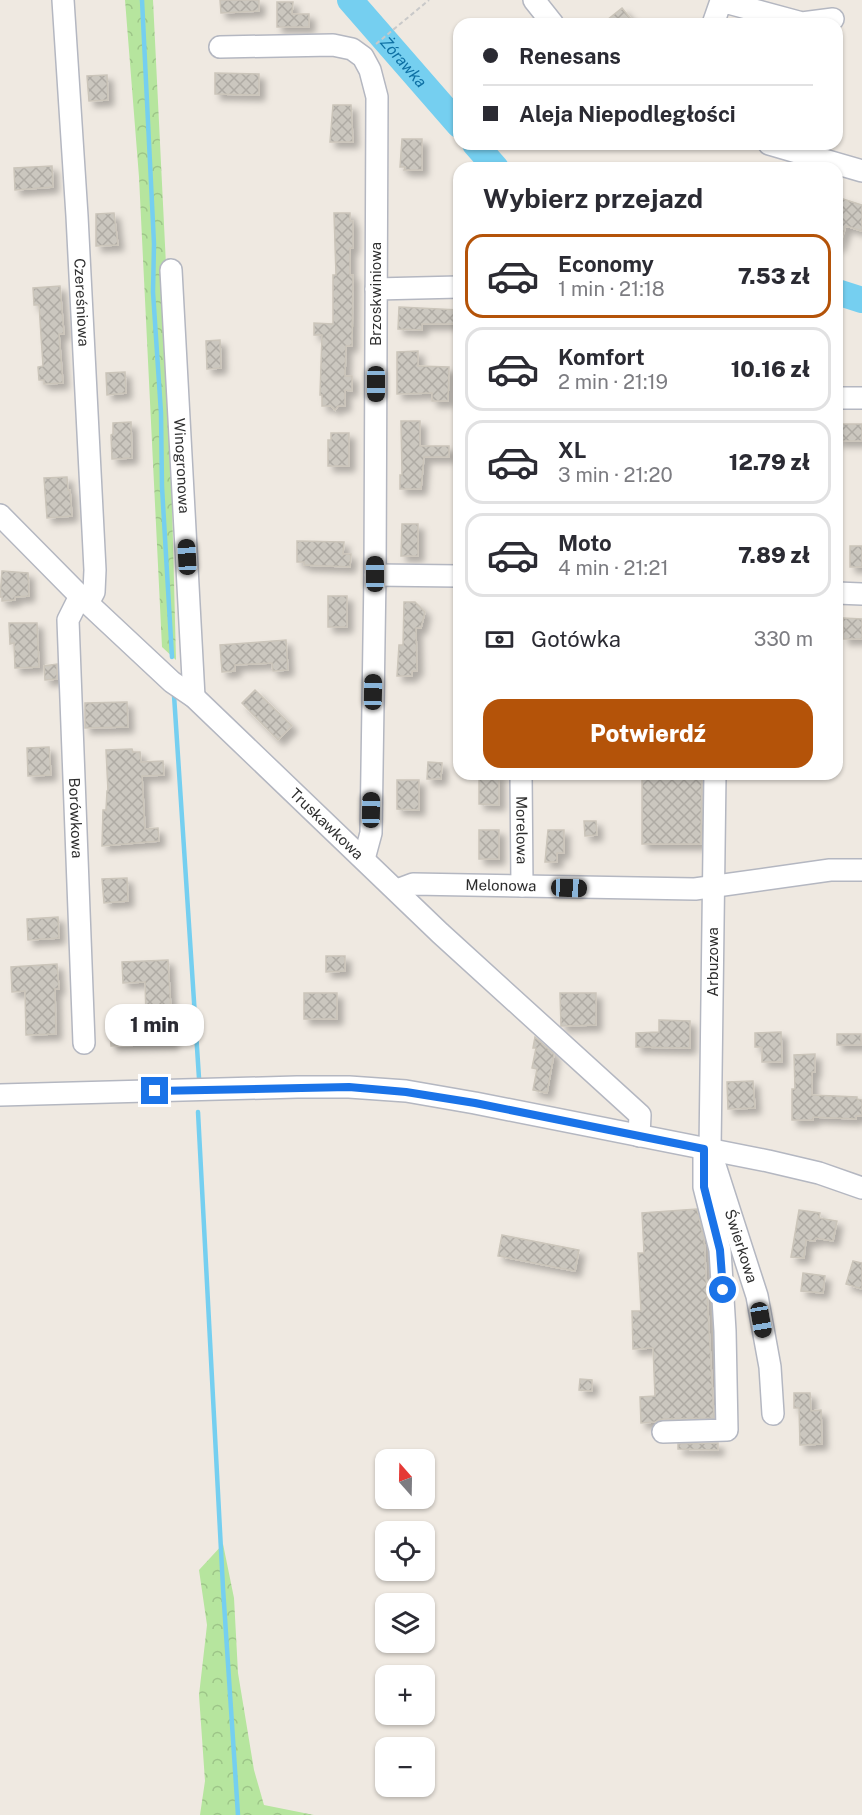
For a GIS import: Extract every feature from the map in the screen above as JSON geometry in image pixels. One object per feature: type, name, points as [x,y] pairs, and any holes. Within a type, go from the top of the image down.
[{"type":"street","name":"Czereśniowa","points":[[63,0],[77,216],[95,570],[94,592],[84,600]]},
{"type":"street","points":[[534,0],[548,18]]},
{"type":"street","points":[[715,18],[721,1],[784,18]]},
{"type":"street","name":"Brzoskwiniowa","points":[[220,47],[333,45],[352,49],[363,57],[370,70],[377,97],[375,574],[371,833],[364,859]]},
{"type":"street","points":[[790,150],[831,162]]},
{"type":"street","points":[[843,165],[862,171]]},
{"type":"street","name":"Winogronowa","points":[[171,270],[194,697]]},
{"type":"street","points":[[376,289],[453,287]]},
{"type":"street","points":[[843,398],[862,398]]},
{"type":"street","name":"Truskawkowa","points":[[0,514],[84,600],[172,682],[194,697],[440,933],[640,1115],[639,1136]]},
{"type":"street","points":[[375,574],[453,576]]},
{"type":"street","points":[[843,593],[862,594]]},
{"type":"street","name":"Borówkowa","points":[[84,600],[68,620],[84,1043]]},
{"type":"street","name":"Morelowa","points":[[521,780],[522,886]]},
{"type":"street","name":"Arbuzowa","points":[[663,1432],[726,1430],[725,1331],[720,1250],[704,1187],[707,1150],[715,780]]},
{"type":"street","name":"Melonowa","points":[[397,890],[413,884],[713,888],[830,870],[862,870]]},
{"type":"street","points":[[0,1095],[349,1087],[406,1092],[463,1101],[819,1173],[862,1188]]},
{"type":"street","name":"Świerkowa","points":[[707,1150],[757,1296],[770,1367],[773,1414]]},
{"type":"path","points":[[372,48],[429,0]]},
{"type":"green space","points":[[125,0],[153,0],[166,265],[176,660],[162,647],[139,177]]},
{"type":"green space","points":[[223,1544],[234,1598],[238,1673],[254,1770],[264,1805],[314,1815],[200,1815],[205,1781],[199,1695],[207,1625],[199,1570]]},
{"type":"building","points":[[220,0],[259,0],[259,11],[221,13]]},
{"type":"building","points":[[277,2],[293,2],[292,14],[309,14],[309,27],[277,27]]},
{"type":"building","points":[[622,8],[630,18],[610,18]]},
{"type":"building","points":[[215,73],[259,74],[259,95],[215,94]]},
{"type":"building","points":[[107,75],[108,100],[89,101],[87,76]]},
{"type":"building","points":[[333,105],[351,105],[353,142],[330,142]]},
{"type":"building","points":[[402,139],[422,139],[422,170],[404,170],[405,167],[400,167]]},
{"type":"building","points":[[52,166],[53,187],[15,190],[14,168]]},
{"type":"building","points":[[843,199],[862,205],[862,231],[846,226],[843,235]]},
{"type":"building","points":[[114,213],[118,245],[96,246],[96,214]]},
{"type":"building","points":[[334,213],[350,213],[350,221],[353,221],[353,248],[350,248],[350,275],[353,275],[352,346],[346,346],[345,376],[352,376],[352,391],[345,390],[345,406],[338,406],[335,410],[331,406],[322,406],[322,395],[320,395],[322,335],[314,335],[314,323],[333,324],[333,275],[336,275]]},
{"type":"building","points":[[60,286],[64,334],[59,334],[63,383],[44,384],[44,380],[39,380],[38,367],[43,366],[39,305],[34,305],[33,288]]},
{"type":"building","points":[[399,307],[453,310],[453,324],[422,324],[422,330],[398,329]]},
{"type":"building","points":[[220,340],[221,368],[207,369],[206,341]]},
{"type":"building","points":[[418,351],[418,366],[449,367],[448,401],[432,401],[432,393],[397,394],[397,352]]},
{"type":"building","points":[[125,372],[126,393],[107,395],[106,373]]},
{"type":"building","points":[[401,421],[420,421],[420,446],[449,446],[449,457],[424,457],[421,489],[400,489]]},
{"type":"building","points":[[131,422],[132,458],[112,459],[113,423]]},
{"type":"building","points":[[843,424],[862,424],[862,441],[843,441]]},
{"type":"building","points":[[331,433],[349,433],[349,466],[328,466],[328,440],[331,440]]},
{"type":"building","points":[[67,477],[72,516],[47,518],[44,478]]},
{"type":"building","points":[[402,524],[418,524],[418,556],[401,556]]},
{"type":"building","points":[[297,541],[344,542],[343,554],[351,554],[350,567],[304,565],[304,562],[297,562]]},
{"type":"building","points":[[850,546],[862,546],[862,567],[850,567]]},
{"type":"building","points":[[2,571],[28,573],[29,596],[2,601],[0,597]]},
{"type":"building","points":[[328,596],[347,596],[347,627],[328,627]]},
{"type":"building","points":[[404,602],[415,602],[425,612],[421,628],[416,628],[417,671],[412,671],[412,676],[397,676],[399,645],[403,645]]},
{"type":"building","points":[[843,618],[862,619],[862,639],[843,639]]},
{"type":"building","points":[[9,623],[37,623],[39,667],[15,668],[14,643],[10,644]]},
{"type":"building","points":[[286,640],[288,670],[273,671],[272,663],[235,665],[235,671],[222,672],[220,645]]},
{"type":"building","points":[[57,664],[57,679],[45,680],[44,666]]},
{"type":"building","points":[[255,690],[292,726],[278,740],[242,703]]},
{"type":"building","points":[[127,702],[128,727],[85,728],[85,703]]},
{"type":"building","points":[[49,747],[51,775],[28,776],[27,748]]},
{"type":"building","points":[[132,749],[133,752],[140,752],[141,762],[163,761],[164,775],[142,776],[145,829],[158,828],[159,841],[102,846],[103,810],[106,810],[108,791],[106,750]]},
{"type":"building","points":[[428,762],[442,763],[441,779],[427,779]]},
{"type":"building","points":[[397,780],[419,780],[419,810],[397,809]]},
{"type":"building","points":[[479,780],[499,780],[499,805],[479,804]]},
{"type":"building","points":[[642,780],[702,780],[701,844],[642,844]]},
{"type":"building","points":[[584,821],[596,821],[597,835],[585,836]]},
{"type":"building","points":[[479,830],[499,830],[499,859],[479,859]]},
{"type":"building","points":[[548,830],[564,830],[564,853],[557,853],[557,862],[545,862]]},
{"type":"building","points":[[127,878],[128,901],[104,903],[102,879]]},
{"type":"building","points":[[58,917],[59,938],[28,940],[27,919]]},
{"type":"building","points":[[326,956],[345,956],[345,971],[326,972]]},
{"type":"building","points":[[168,960],[173,1044],[111,1046],[109,1019],[146,1017],[145,982],[123,983],[122,962]]},
{"type":"building","points":[[57,964],[59,989],[55,989],[56,1034],[26,1035],[25,991],[12,992],[11,967]]},
{"type":"building","points":[[304,993],[337,993],[337,1019],[304,1019]]},
{"type":"building","points":[[560,993],[596,993],[596,1025],[561,1026]]},
{"type":"building","points":[[659,1020],[690,1021],[690,1048],[636,1047],[636,1033],[659,1032]]},
{"type":"building","points":[[781,1032],[782,1062],[762,1062],[762,1047],[755,1047],[755,1033]]},
{"type":"building","points":[[837,1034],[861,1034],[861,1045],[837,1045]]},
{"type":"building","points":[[535,1037],[554,1054],[547,1093],[533,1090],[537,1069],[532,1068],[536,1048],[533,1048]]},
{"type":"building","points":[[815,1054],[812,1095],[857,1097],[862,1100],[862,1116],[856,1116],[856,1119],[813,1117],[813,1120],[792,1120],[792,1089],[795,1089],[794,1055]]},
{"type":"building","points":[[753,1081],[755,1108],[728,1109],[727,1082]]},
{"type":"building","points":[[697,1209],[704,1239],[714,1418],[663,1419],[641,1423],[640,1397],[655,1396],[653,1348],[633,1349],[632,1311],[641,1311],[638,1253],[644,1253],[642,1213]]},
{"type":"building","points":[[799,1210],[820,1213],[819,1218],[837,1221],[833,1241],[816,1238],[815,1241],[806,1240],[804,1258],[791,1257]]},
{"type":"building","points":[[502,1235],[579,1250],[575,1271],[498,1256]]},
{"type":"building","points":[[853,1261],[862,1263],[862,1289],[846,1284]]},
{"type":"building","points":[[803,1273],[825,1276],[823,1293],[801,1291]]},
{"type":"building","points":[[580,1379],[592,1380],[592,1391],[579,1390]]},
{"type":"building","points":[[794,1393],[810,1393],[811,1411],[821,1410],[822,1444],[800,1445],[799,1408],[794,1408]]},
{"type":"building","points":[[718,1443],[718,1450],[678,1449],[678,1444]]},
{"type":"waterway","points":[[142,0],[154,244],[153,292],[172,657]]},
{"type":"waterway","name":"Żórawka","points":[[350,0],[453,118]]},
{"type":"waterway","name":"Żórawka","points":[[480,150],[491,162]]},
{"type":"waterway","name":"Żórawka","points":[[843,294],[862,300]]},
{"type":"waterway","points":[[174,695],[199,1078]]},
{"type":"waterway","points":[[198,1112],[223,1588],[238,1815]]},
{"type":"route","points":[[155,1091],[349,1087],[406,1092],[475,1103],[704,1149],[704,1187],[720,1250],[723,1290]]}]
